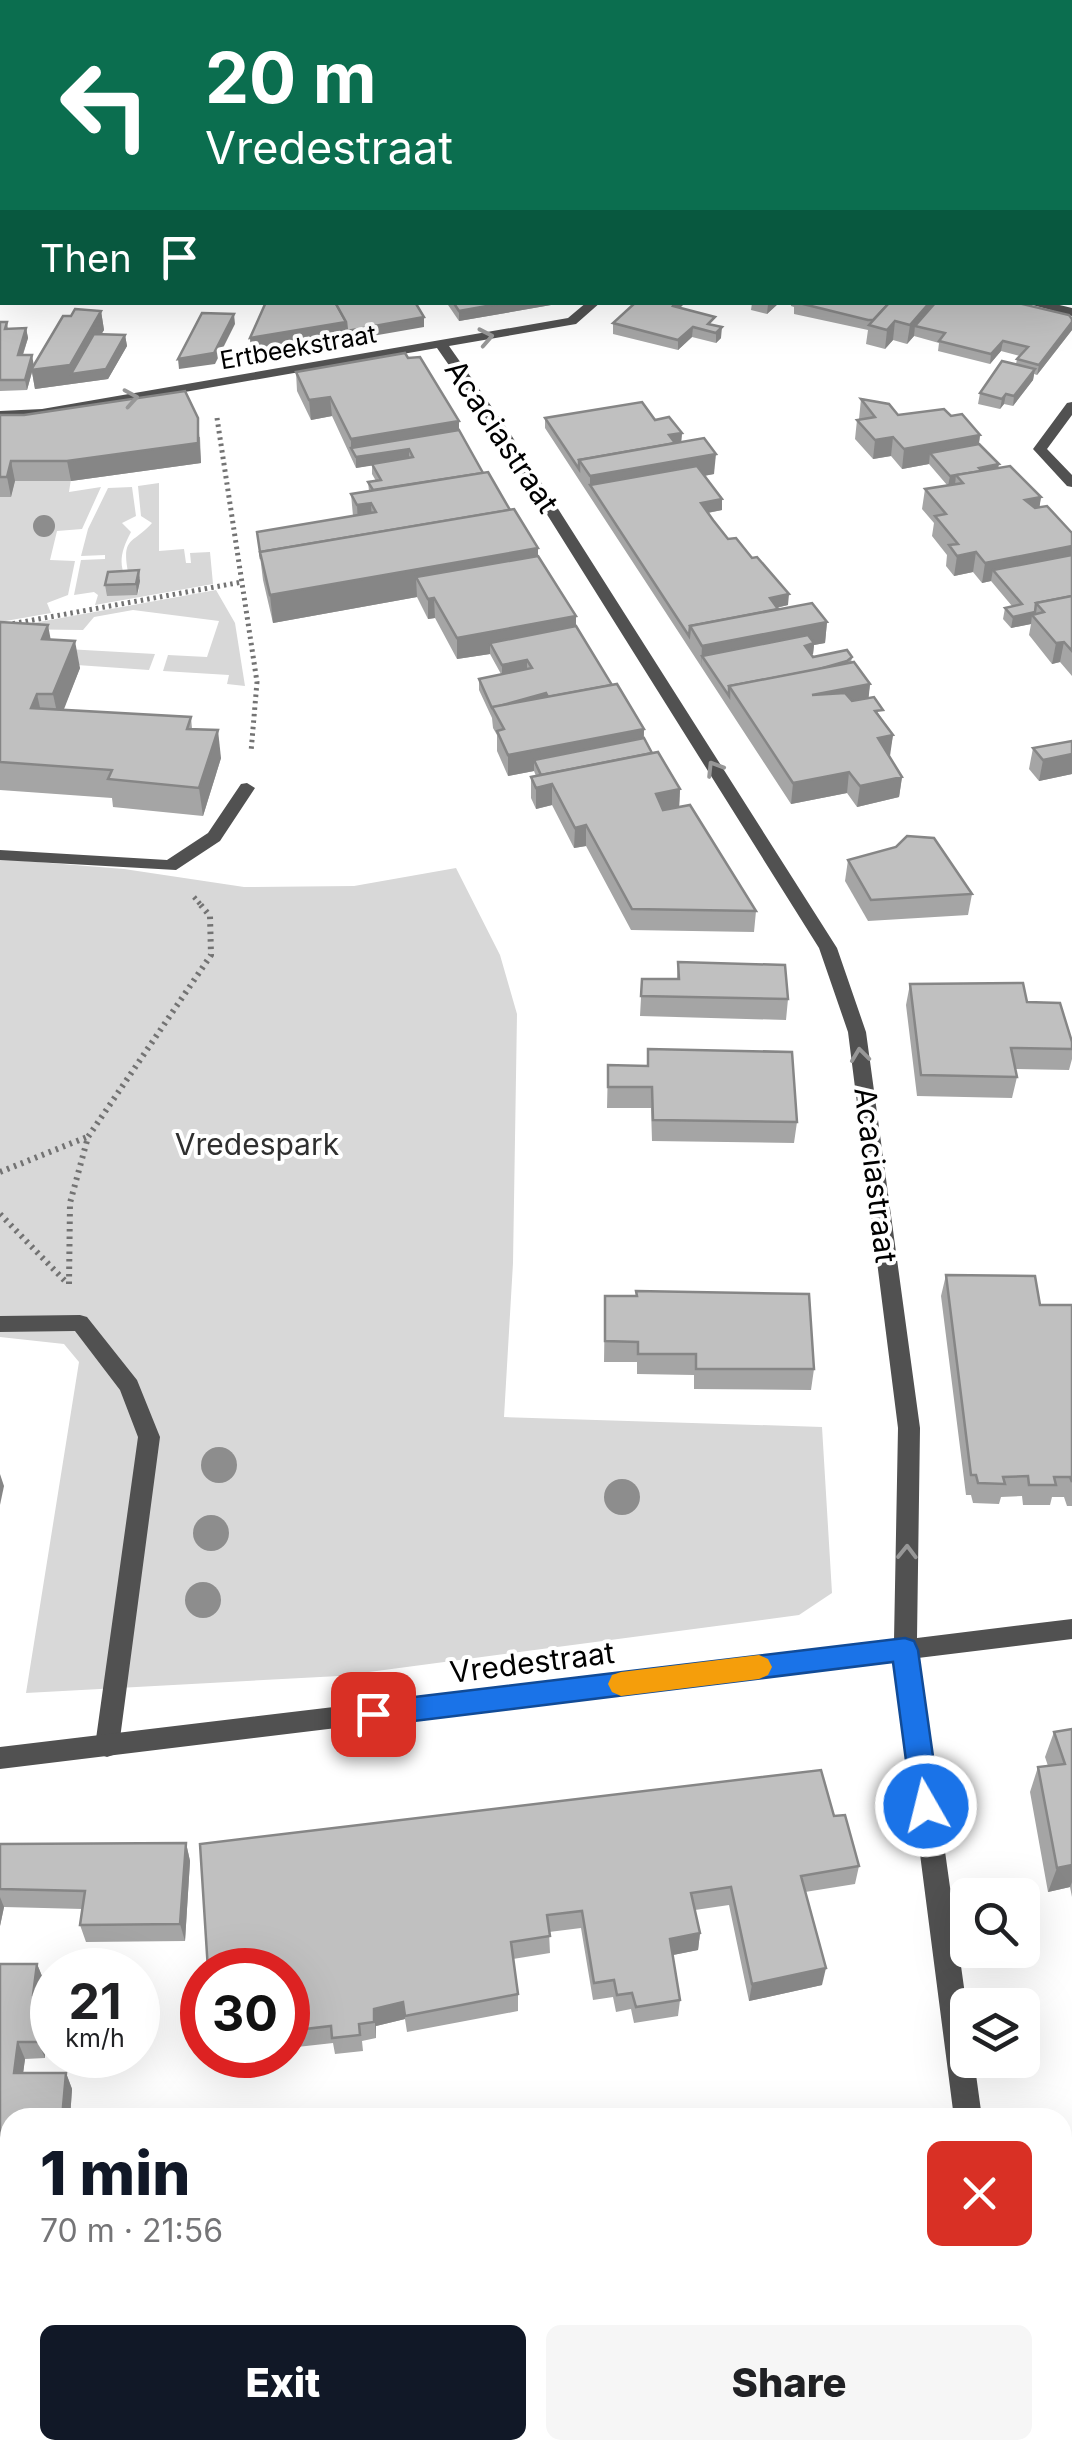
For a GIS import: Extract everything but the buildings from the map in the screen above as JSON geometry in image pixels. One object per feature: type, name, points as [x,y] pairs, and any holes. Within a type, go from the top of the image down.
[{"type":"street","name":"Ertbeekstraat","points":[[0,415],[42,413],[442,346],[572,321],[592,305]]},
{"type":"street","points":[[1041,305],[1072,312]]},
{"type":"street","name":"Acaciastraat","points":[[442,346],[501,430],[828,948],[857,1032],[909,1428],[905,1650],[967,2108]]},
{"type":"street","points":[[1072,406],[1040,449],[1072,483]]},
{"type":"street","points":[[0,855],[170,866],[214,838],[247,788]]},
{"type":"street","points":[[0,1324],[80,1323],[129,1386],[148,1437],[107,1746]]},
{"type":"street","name":"Vredestraat","points":[[0,1758],[1072,1629]]},
{"type":"path","points":[[213,384],[257,682],[247,788]]},
{"type":"path","points":[[0,626],[242,582]]},
{"type":"path","points":[[80,1323],[69,1285],[70,1204],[88,1136],[211,956],[210,916],[170,866]]},
{"type":"path","points":[[0,1172],[34,1162],[88,1136]]},
{"type":"path","points":[[0,1214],[69,1285]]},
{"type":"green space","points":[[71,479],[69,492],[101,487],[82,529],[57,531],[50,560],[75,561],[68,595],[47,603],[51,613],[0,622],[0,497],[11,497],[15,481]]},
{"type":"green space","points":[[159,483],[159,551],[184,549],[186,563],[191,563],[190,553],[210,552],[213,584],[95,605],[98,595],[94,592],[74,595],[81,560],[105,559],[105,555],[81,556],[88,529],[108,488],[132,487],[136,516],[122,523],[131,532],[122,565],[126,579],[138,594],[140,578],[129,577],[127,547],[152,523],[141,516],[138,486]]},
{"type":"green space","points":[[216,590],[235,623],[245,686],[227,684],[229,675],[163,671],[168,655],[207,657],[219,621],[133,610],[94,617],[83,630],[0,629]]},
{"type":"green space","points":[[31,647],[155,654],[149,670],[48,663]]},
{"type":"green space","name":"Vredespark","points":[[0,859],[124,869],[244,887],[354,886],[456,868],[500,955],[517,1014],[513,1263],[504,1417],[822,1427],[832,1593],[799,1615],[339,1676],[26,1693],[79,1362],[64,1344],[0,1337]]},
{"type":"slow traffic","points":[[621,1684],[759,1667]]},
{"type":"route","points":[[373,1714],[905,1650],[926,1806]]}]
